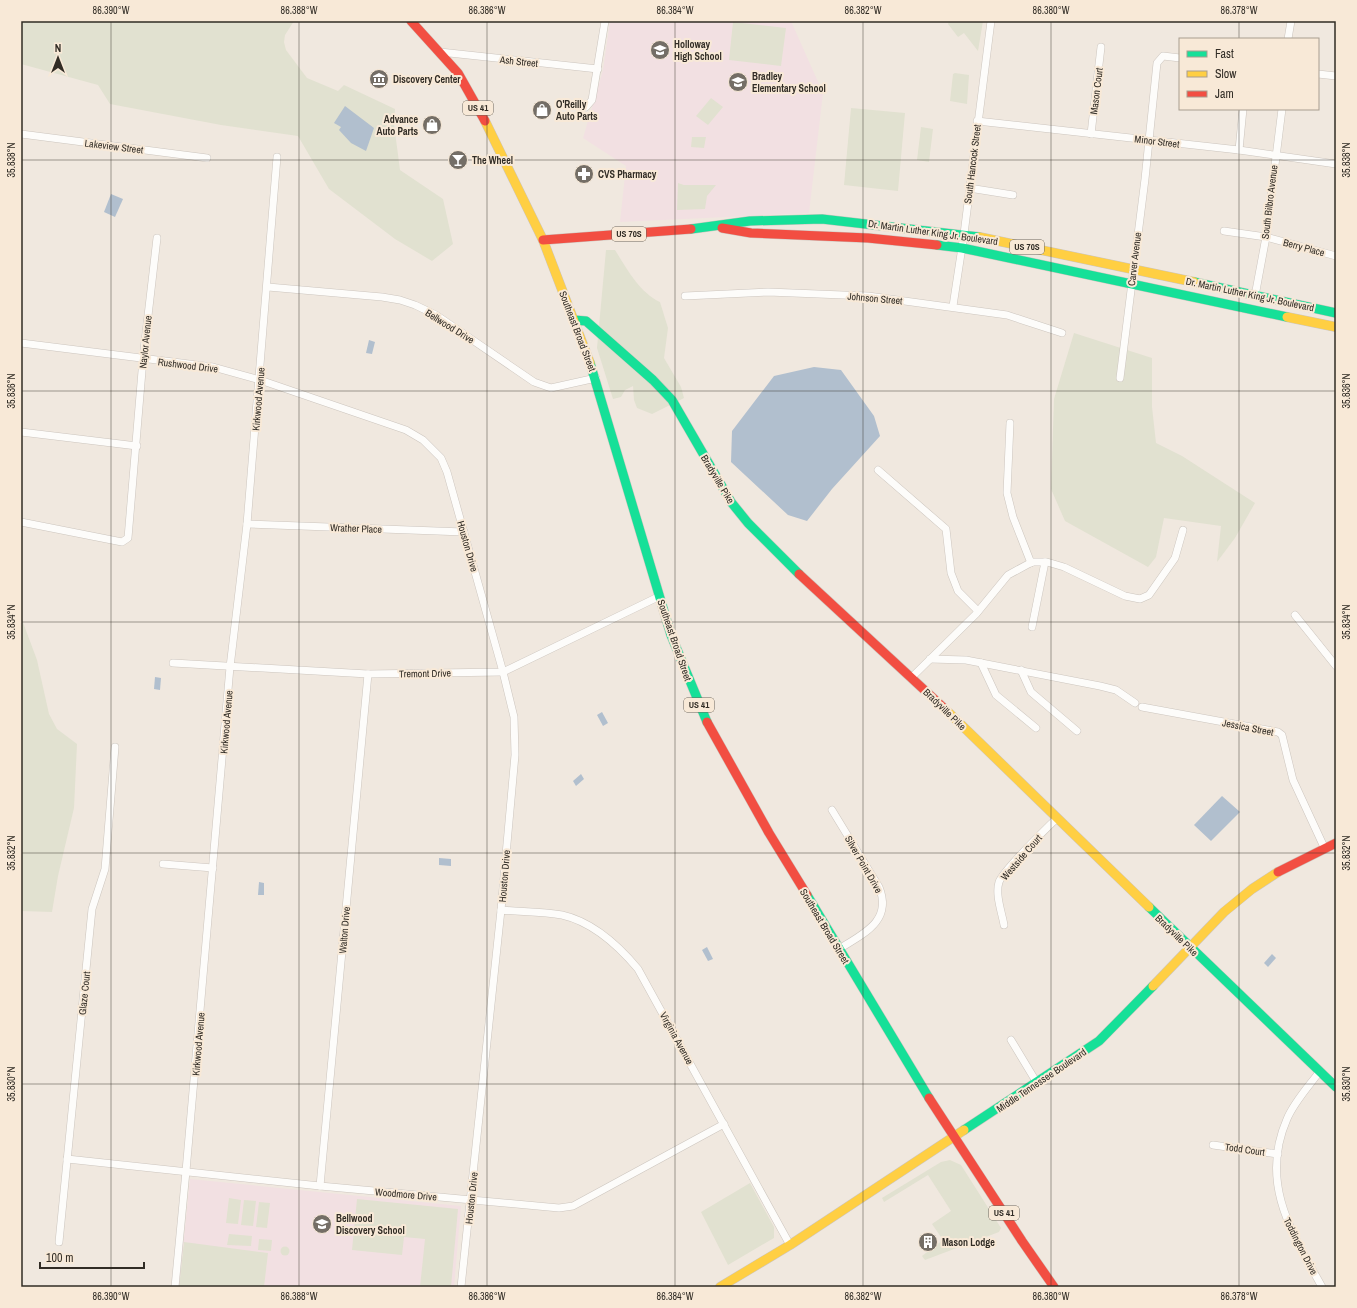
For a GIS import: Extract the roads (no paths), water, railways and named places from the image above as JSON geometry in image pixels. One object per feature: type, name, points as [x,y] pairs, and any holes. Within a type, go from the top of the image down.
[{"type":"main road","name":"Southeast Broad Street","points":[[411,21],[458,73],[473,98],[528,207],[542,240],[596,378],[671,635],[689,682],[713,735],[904,1057],[1022,1241],[1054,1287]]},
{"type":"main road","name":"Dr. Martin Luther King Jr. Boulevard","points":[[542,240],[714,227],[750,221],[822,219],[964,234],[1132,268],[1336,313]]},
{"type":"main road","name":"Dr. Martin Luther King Jr. Boulevard","points":[[714,227],[751,233],[868,238],[962,248],[1336,327]]},
{"type":"main road","name":"Bradyville Pike","points":[[574,320],[586,321],[653,380],[672,400],[731,502],[748,523],[785,561],[912,677],[1190,948],[1336,1087]]},
{"type":"main road","name":"Middle Tennessee Boulevard","points":[[720,1287],[790,1245],[955,1138],[1099,1041],[1224,912],[1252,889],[1286,867],[1336,842]]},
{"type":"street","points":[[586,107],[592,100],[605,21]]},
{"type":"street","name":"South Hancock Street","points":[[953,306],[964,234],[977,121],[991,21]]},
{"type":"street","points":[[1288,38],[1291,21]]},
{"type":"street","name":"Mason Court","points":[[1091,134],[1101,47]]},
{"type":"street","name":"Ash Street","points":[[440,52],[598,69]]},
{"type":"street","name":"Carver Avenue","points":[[1120,378],[1157,63],[1163,56],[1179,58]]},
{"type":"street","points":[[1319,74],[1336,76]]},
{"type":"street","points":[[1239,150],[1243,110]]},
{"type":"street","name":"South Bilbro Avenue","points":[[1255,296],[1266,237],[1275,155],[1282,110]]},
{"type":"street","name":"Minor Street","points":[[977,121],[1239,150],[1336,164]]},
{"type":"street","name":"Lakeview Street","points":[[21,134],[207,158]]},
{"type":"street","name":"Kirkwood Avenue","points":[[174,1287],[186,1171],[230,667],[247,524],[278,156]]},
{"type":"street","points":[[969,188],[1013,195]]},
{"type":"street","name":"Berry Place","points":[[1224,231],[1266,237],[1336,256]]},
{"type":"street","name":"Naylor Avenue","points":[[21,522],[122,542],[128,538],[142,359],[157,238]]},
{"type":"street","name":"Bellwood Drive","points":[[268,287],[400,300],[436,315],[540,384],[551,388],[596,378]]},
{"type":"street","name":"Johnson Street","points":[[684,296],[768,292],[868,296],[953,306],[1008,315],[1062,333]]},
{"type":"street","name":"Rushwood Drive","points":[[21,343],[213,367],[260,380],[406,430],[423,440],[441,458],[447,472]]},
{"type":"street","points":[[1010,423],[1007,493],[1013,517],[1031,563]]},
{"type":"street","points":[[21,432],[136,446]]},
{"type":"street","points":[[878,470],[946,529],[951,572],[958,591],[978,611]]},
{"type":"street","name":"Houston Drive","points":[[447,472],[503,672],[514,718],[515,755],[461,1287]]},
{"type":"street","name":"Wrather Place","points":[[247,524],[464,532]]},
{"type":"street","points":[[912,677],[978,611],[1008,575],[1031,563],[1045,562],[1064,567],[1125,596],[1140,599],[1150,595],[1175,558],[1183,530]]},
{"type":"street","points":[[1032,627],[1045,562]]},
{"type":"street","name":"Tremont Drive","points":[[172,664],[368,674],[503,672],[660,596]]},
{"type":"street","points":[[1295,615],[1336,666]]},
{"type":"street","points":[[930,659],[966,660],[1100,686],[1116,690],[1135,703]]},
{"type":"street","points":[[981,663],[996,695],[1036,728]]},
{"type":"street","points":[[1021,670],[1031,692],[1078,731]]},
{"type":"street","name":"Walton Drive","points":[[320,1186],[368,674]]},
{"type":"street","name":"Jessica Street","points":[[1142,707],[1278,732],[1282,735],[1293,780],[1324,847]]},
{"type":"street","name":"Glaze Court","points":[[59,1242],[92,909],[105,869],[115,747]]},
{"type":"street","name":"Silver Point Drive","points":[[832,810],[879,887],[883,897],[883,908],[871,929],[839,949]]},
{"type":"street","name":"Westside Court","points":[[1004,925],[999,895],[999,882],[1016,860],[1057,818]]},
{"type":"street","points":[[163,864],[213,868]]},
{"type":"street","name":"Virginia Avenue","points":[[500,910],[562,915],[586,924],[620,946],[638,968],[790,1245]]},
{"type":"street","points":[[1011,1040],[1037,1083]]},
{"type":"street","name":"Toddington Drive","points":[[1320,1072],[1287,1118],[1278,1154],[1277,1181],[1280,1199],[1286,1219],[1322,1287]]},
{"type":"street","name":"Woodmore Drive","points":[[67,1159],[320,1186],[558,1208],[573,1206],[724,1124]]},
{"type":"street","name":"Todd Court","points":[[1213,1145],[1278,1154]]},
{"type":"water","points":[[345,106],[374,128],[366,151],[351,143],[339,130],[341,127],[334,123]]},
{"type":"water","points":[[111,194],[123,199],[115,217],[104,212]]},
{"type":"water","points":[[369,340],[375,342],[372,354],[366,353]]},
{"type":"water","points":[[814,367],[841,370],[874,416],[880,436],[832,489],[807,521],[788,515],[731,462],[732,431],[774,376]]},
{"type":"water","points":[[155,677],[161,678],[160,690],[154,689]]},
{"type":"water","points":[[602,712],[608,723],[603,726],[597,715]]},
{"type":"water","points":[[581,774],[584,779],[576,786],[573,781]]},
{"type":"water","points":[[1222,796],[1240,812],[1211,841],[1194,825]]},
{"type":"water","points":[[439,858],[451,859],[451,866],[439,865]]},
{"type":"water","points":[[259,882],[264,883],[264,895],[258,895]]},
{"type":"water","points":[[707,947],[713,959],[708,961],[702,950]]},
{"type":"water","points":[[1272,954],[1276,958],[1268,967],[1264,963]]},
{"type":"place","name":"Holloway High School","points":[[660,50]]},
{"type":"place","name":"Discovery Center","points":[[379,79]]},
{"type":"place","name":"Bradley Elementary School","points":[[738,82]]},
{"type":"place","name":"O'Reilly Auto Parts","points":[[542,110]]},
{"type":"place","name":"Advance Auto Parts","points":[[432,125]]},
{"type":"place","name":"The Wheel","points":[[458,160]]},
{"type":"place","name":"CVS Pharmacy","points":[[584,174]]},
{"type":"place","name":"Bellwood Discovery School","points":[[322,1224]]},
{"type":"place","name":"Mason Lodge","points":[[928,1242]]}]
